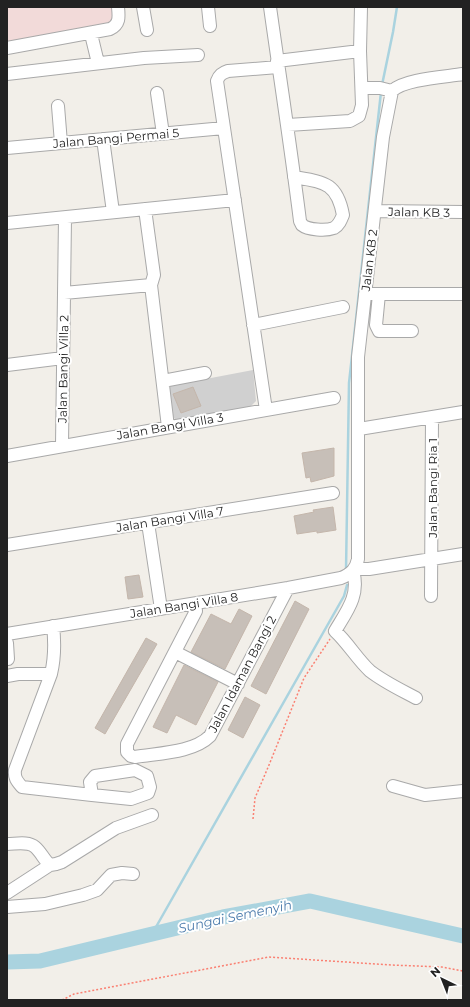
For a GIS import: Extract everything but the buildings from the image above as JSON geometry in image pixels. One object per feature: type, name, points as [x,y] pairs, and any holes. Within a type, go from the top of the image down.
[{"type":"street","points":[[7,48],[110,30],[114,27],[119,18],[118,7]]},
{"type":"street","points":[[143,7],[147,30]]},
{"type":"street","points":[[208,7],[210,26]]},
{"type":"street","points":[[270,7],[288,125],[294,178],[300,221],[302,225],[310,230],[331,229],[337,225],[343,214],[338,196],[334,190],[322,182],[294,178]]},
{"type":"street","points":[[288,125],[350,120],[359,116],[362,111],[360,52],[361,7]]},
{"type":"street","points":[[91,34],[98,63]]},
{"type":"street","points":[[266,410],[224,128],[218,81],[219,76],[228,71],[360,52]]},
{"type":"street","points":[[7,74],[144,58],[198,55]]},
{"type":"street","points":[[362,88],[386,89],[402,84],[463,74]]},
{"type":"street","name":"Jalan KB 2","points":[[335,631],[352,601],[356,580],[355,568],[358,559],[358,357],[383,137],[386,89]]},
{"type":"street","points":[[157,93],[163,134]]},
{"type":"street","points":[[58,106],[61,143]]},
{"type":"street","name":"Jalan Bangi Permai 5","points":[[7,148],[224,128]]},
{"type":"street","points":[[103,139],[113,212]]},
{"type":"street","points":[[7,223],[235,200]]},
{"type":"street","points":[[145,209],[154,275],[151,285],[168,427]]},
{"type":"street","name":"Jalan KB 3","points":[[375,211],[463,212]]},
{"type":"street","name":"Jalan Bangi Villa 2","points":[[62,445],[65,218]]},
{"type":"street","points":[[64,293],[151,285]]},
{"type":"street","points":[[365,294],[463,294]]},
{"type":"street","points":[[379,294],[376,325],[379,331],[412,331]]},
{"type":"street","points":[[253,325],[344,307]]},
{"type":"street","points":[[7,366],[63,358]]},
{"type":"street","points":[[163,381],[205,374]]},
{"type":"street","name":"Jalan Bangi Villa 3","points":[[7,456],[62,445],[334,398]]},
{"type":"street","points":[[359,430],[463,412]]},
{"type":"street","name":"Jalan Bangi Ria 1","points":[[432,417],[432,596]]},
{"type":"street","name":"Jalan Bangi Villa 7","points":[[7,545],[333,493]]},
{"type":"street","points":[[148,523],[161,609]]},
{"type":"street","points":[[355,568],[369,569],[463,554]]},
{"type":"street","name":"Jalan Bangi Villa 8","points":[[7,634],[195,604],[341,578],[348,575],[355,568]]},
{"type":"street","name":"Jalan Idaman Bangi 2","points":[[175,652],[126,748],[127,752],[131,756],[135,757],[189,749],[204,742],[214,730],[288,588]]},
{"type":"street","points":[[195,604],[196,611],[175,652],[238,684]]},
{"type":"street","points":[[53,626],[55,646],[51,674],[14,776],[17,782],[22,786],[92,795]]},
{"type":"street","points":[[335,631],[370,671],[416,698]]},
{"type":"street","points":[[7,643],[8,659]]},
{"type":"street","points":[[7,676],[18,674],[51,674]]},
{"type":"street","points":[[393,786],[425,795],[463,791]]},
{"type":"street","points":[[7,893],[50,865],[62,862],[116,828],[152,815]]},
{"type":"street","points":[[7,844],[29,844],[36,848],[44,860],[50,865]]},
{"type":"street","points":[[7,907],[45,904],[83,895],[97,890],[111,875],[122,873],[133,874]]},
{"type":"path","points":[[253,819],[255,798],[304,678],[335,631]]},
{"type":"path","points":[[62,1000],[74,994],[129,985],[256,958],[269,957],[442,967],[463,971]]},
{"type":"shaded area","points":[[7,7],[114,7],[114,23],[7,45]]},
{"type":"shaded area","points":[[253,370],[256,401],[249,408],[176,420],[173,417],[169,386]]},
{"type":"waterway","points":[[382,85],[397,7]]},
{"type":"waterway","points":[[346,571],[349,383],[381,92]]},
{"type":"waterway","points":[[152,934],[344,596],[347,585]]},
{"type":"waterway","name":"Sungai Semenyih","points":[[7,962],[40,961],[223,917],[310,901],[463,936]]}]
